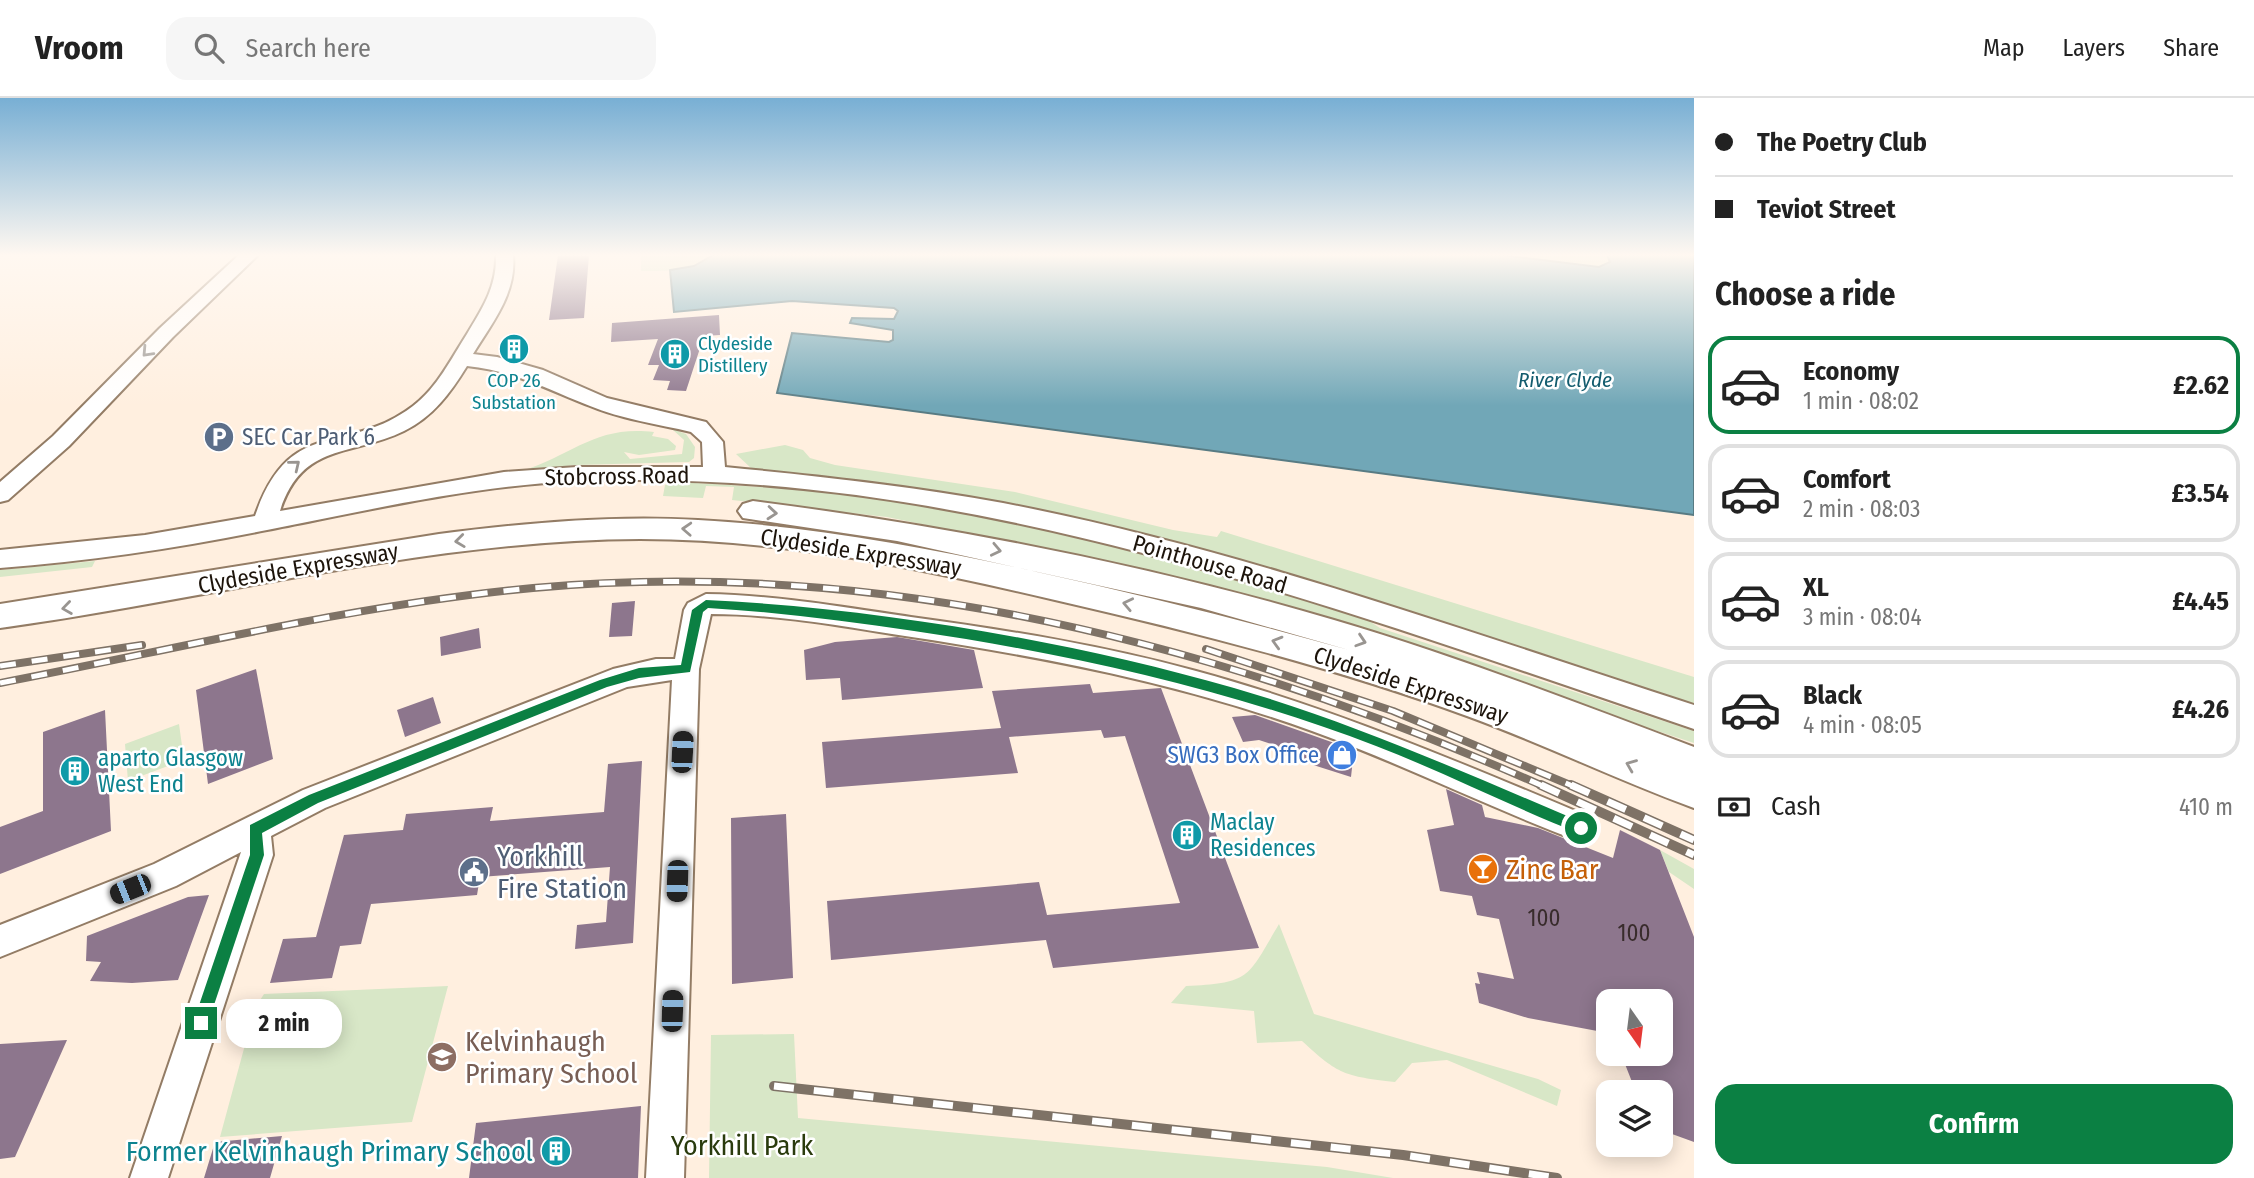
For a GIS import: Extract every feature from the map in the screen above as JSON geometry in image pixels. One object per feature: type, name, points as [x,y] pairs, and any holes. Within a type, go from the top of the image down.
[{"type":"main road","name":"Clydeside Expressway","points":[[0,595],[118,579],[472,517],[605,507],[711,508],[831,519],[897,530],[1201,596],[1333,632],[1446,668],[1694,763]]},
{"type":"main road","name":"Clydeside Expressway","points":[[0,616],[206,585],[463,540],[592,529],[672,528],[776,536],[964,568],[1195,619],[1337,659],[1478,705],[1694,791]]},
{"type":"main road","points":[[1569,715],[1694,756]]},
{"type":"street","points":[[0,494],[24,476],[70,432],[196,305]]},
{"type":"street","points":[[264,523],[274,489],[296,463],[313,452],[384,430],[417,414],[443,388],[493,305]]},
{"type":"street","name":"Stobcross Road","points":[[0,559],[114,548],[503,480],[614,472],[712,474],[716,450],[710,437],[698,427],[600,404],[536,374],[497,363],[461,359]]},
{"type":"street","name":"Pointhouse Road","points":[[712,474],[889,492],[1002,511],[1115,536],[1279,583],[1694,717]]},
{"type":"street","points":[[665,1178],[686,669],[697,610],[706,604],[780,608],[976,636],[1068,653],[1234,693],[1381,742],[1581,828]]},
{"type":"street","points":[[0,941],[165,875],[314,799],[604,683],[639,673],[686,669]]},
{"type":"street","points":[[149,1178],[257,855],[255,830]]},
{"type":"green space","points":[[672,429],[686,434],[695,447],[694,458],[689,462],[576,465],[522,471],[600,437],[634,431],[654,432],[652,436],[668,439],[676,446],[675,450],[639,455],[624,452],[630,459],[682,454],[684,440]]},
{"type":"green space","points":[[785,445],[803,450],[810,458],[835,465],[1015,492],[1173,530],[1217,537],[1221,531],[1694,677],[1694,707],[1014,506],[866,481],[752,469],[736,454]]},
{"type":"green space","points":[[671,482],[867,497],[995,519],[1121,548],[1245,582],[1369,621],[1380,628],[1694,731],[1694,743],[1578,705],[989,538],[887,517],[732,500],[734,487],[706,486],[703,498],[663,496],[665,485]]},
{"type":"green space","points":[[95,561],[92,567],[0,577],[0,570]]},
{"type":"green space","points":[[179,724],[184,760],[128,781],[125,744]]},
{"type":"green space","points":[[1660,850],[1694,869],[1694,889],[1669,872]]},
{"type":"green space","points":[[1279,924],[1314,1014],[1538,1079],[1561,1090],[1557,1106],[1447,1060],[1412,1063],[1395,1082],[1364,1078],[1334,1067],[1302,1041],[1257,1043],[1254,1011],[1171,1003],[1186,986],[1223,983],[1245,974],[1253,967]]},
{"type":"green space","points":[[448,986],[412,1122],[220,1137],[255,1008],[264,994]]},
{"type":"green space","name":"Yorkhill Park","points":[[794,1034],[798,1118],[1327,1167],[1393,1178],[709,1178],[711,1035]]},
{"type":"water","name":"River Clyde","points":[[673,305],[745,305],[674,312]]},
{"type":"water","name":"River Clyde","points":[[856,305],[1694,305],[1694,515],[777,393],[792,333],[889,342],[893,340],[893,330],[850,323],[852,318],[894,319],[898,311],[894,308]]},
{"type":"building","points":[[551,305],[585,305],[584,318],[549,320]]},
{"type":"building","name":"Clydeside Distillery","points":[[719,315],[720,335],[704,336],[686,391],[667,390],[670,381],[653,380],[659,365],[648,365],[658,339],[611,342],[612,323]]},
{"type":"building","points":[[635,601],[632,636],[609,637],[612,603]]},
{"type":"building","points":[[479,628],[481,648],[441,656],[440,637]]},
{"type":"building","points":[[897,637],[974,650],[983,688],[842,700],[840,678],[806,680],[804,650],[835,642]]},
{"type":"building","points":[[256,669],[273,759],[208,784],[196,690]]},
{"type":"building","name":"Maclay Residences","points":[[1090,684],[1093,693],[1161,688],[1259,948],[1053,968],[1046,940],[831,960],[827,901],[1039,882],[1047,915],[1180,903],[1125,736],[1104,738],[1101,730],[1009,737],[1018,773],[826,788],[822,742],[1001,728],[992,691]]},
{"type":"building","points":[[433,697],[441,723],[405,737],[397,710]]},
{"type":"building","name":"aparto Glasgow West End","points":[[105,710],[111,831],[0,874],[0,827],[43,811],[43,732]]},
{"type":"building","points":[[1255,715],[1354,750],[1351,777],[1285,756],[1286,749],[1259,740],[1243,742],[1232,717]]},
{"type":"building","points":[[642,761],[633,943],[575,949],[577,925],[606,922],[610,867],[480,877],[477,895],[371,904],[361,944],[340,946],[332,978],[270,983],[283,939],[316,937],[344,835],[403,830],[406,814],[493,807],[490,821],[604,812],[608,764]]},
{"type":"building","points":[[1446,789],[1482,805],[1485,817],[1538,828],[1613,858],[1620,830],[1660,850],[1694,937],[1694,1142],[1673,1134],[1673,1080],[1631,1080],[1626,1066],[1673,1066],[1673,989],[1596,989],[1596,1031],[1528,1018],[1479,1003],[1475,983],[1480,984],[1477,972],[1514,979],[1499,919],[1477,915],[1472,896],[1440,891],[1427,830],[1454,825]]},
{"type":"building","points":[[786,814],[793,978],[732,984],[731,818]]},
{"type":"building","points":[[209,895],[178,980],[132,983],[90,981],[101,962],[86,961],[87,936],[188,897]]},
{"type":"building","points":[[67,1040],[15,1157],[0,1159],[0,1044]]},
{"type":"building","name":"Former Kelvinhaugh Primary School","points":[[641,1106],[638,1178],[469,1178],[476,1123]]},
{"type":"building","points":[[282,1136],[270,1178],[204,1178],[215,1142]]},
{"type":"railway","points":[[0,683],[265,629],[466,596],[533,588],[664,582],[794,586],[923,599],[1051,622],[1177,653],[1302,692],[1425,736],[1545,787]]},
{"type":"railway","points":[[0,666],[142,645]]},
{"type":"railway","points":[[1206,649],[1393,711],[1575,787]]},
{"type":"railway","points":[[1541,785],[1694,855]]},
{"type":"railway","points":[[1571,785],[1694,840]]},
{"type":"railway","points":[[774,1086],[1403,1155],[1557,1178]]},
{"type":"place","name":"COP 26 Substation","points":[[514,349]]},
{"type":"place","name":"Clydeside Distillery","points":[[675,354]]},
{"type":"place","name":"SEC Car Park 6","points":[[219,437]]},
{"type":"place","name":"SWG3 Box Office","points":[[1342,755]]},
{"type":"place","name":"aparto Glasgow West End","points":[[75,771]]},
{"type":"place","name":"Maclay Residences","points":[[1187,835]]},
{"type":"place","name":"Zinc Bar","points":[[1483,869]]},
{"type":"place","name":"Yorkhill Fire Station","points":[[474,872]]},
{"type":"place","name":"Kelvinhaugh Primary School","points":[[442,1057]]},
{"type":"place","name":"Former Kelvinhaugh Primary School","points":[[556,1151]]},
{"type":"route","points":[[201,1023],[257,855],[255,830],[314,799],[604,683],[656,670],[686,669],[697,610],[706,604],[732,603],[780,608],[976,636],[1068,653],[1234,693],[1381,742],[1581,828]]}]
